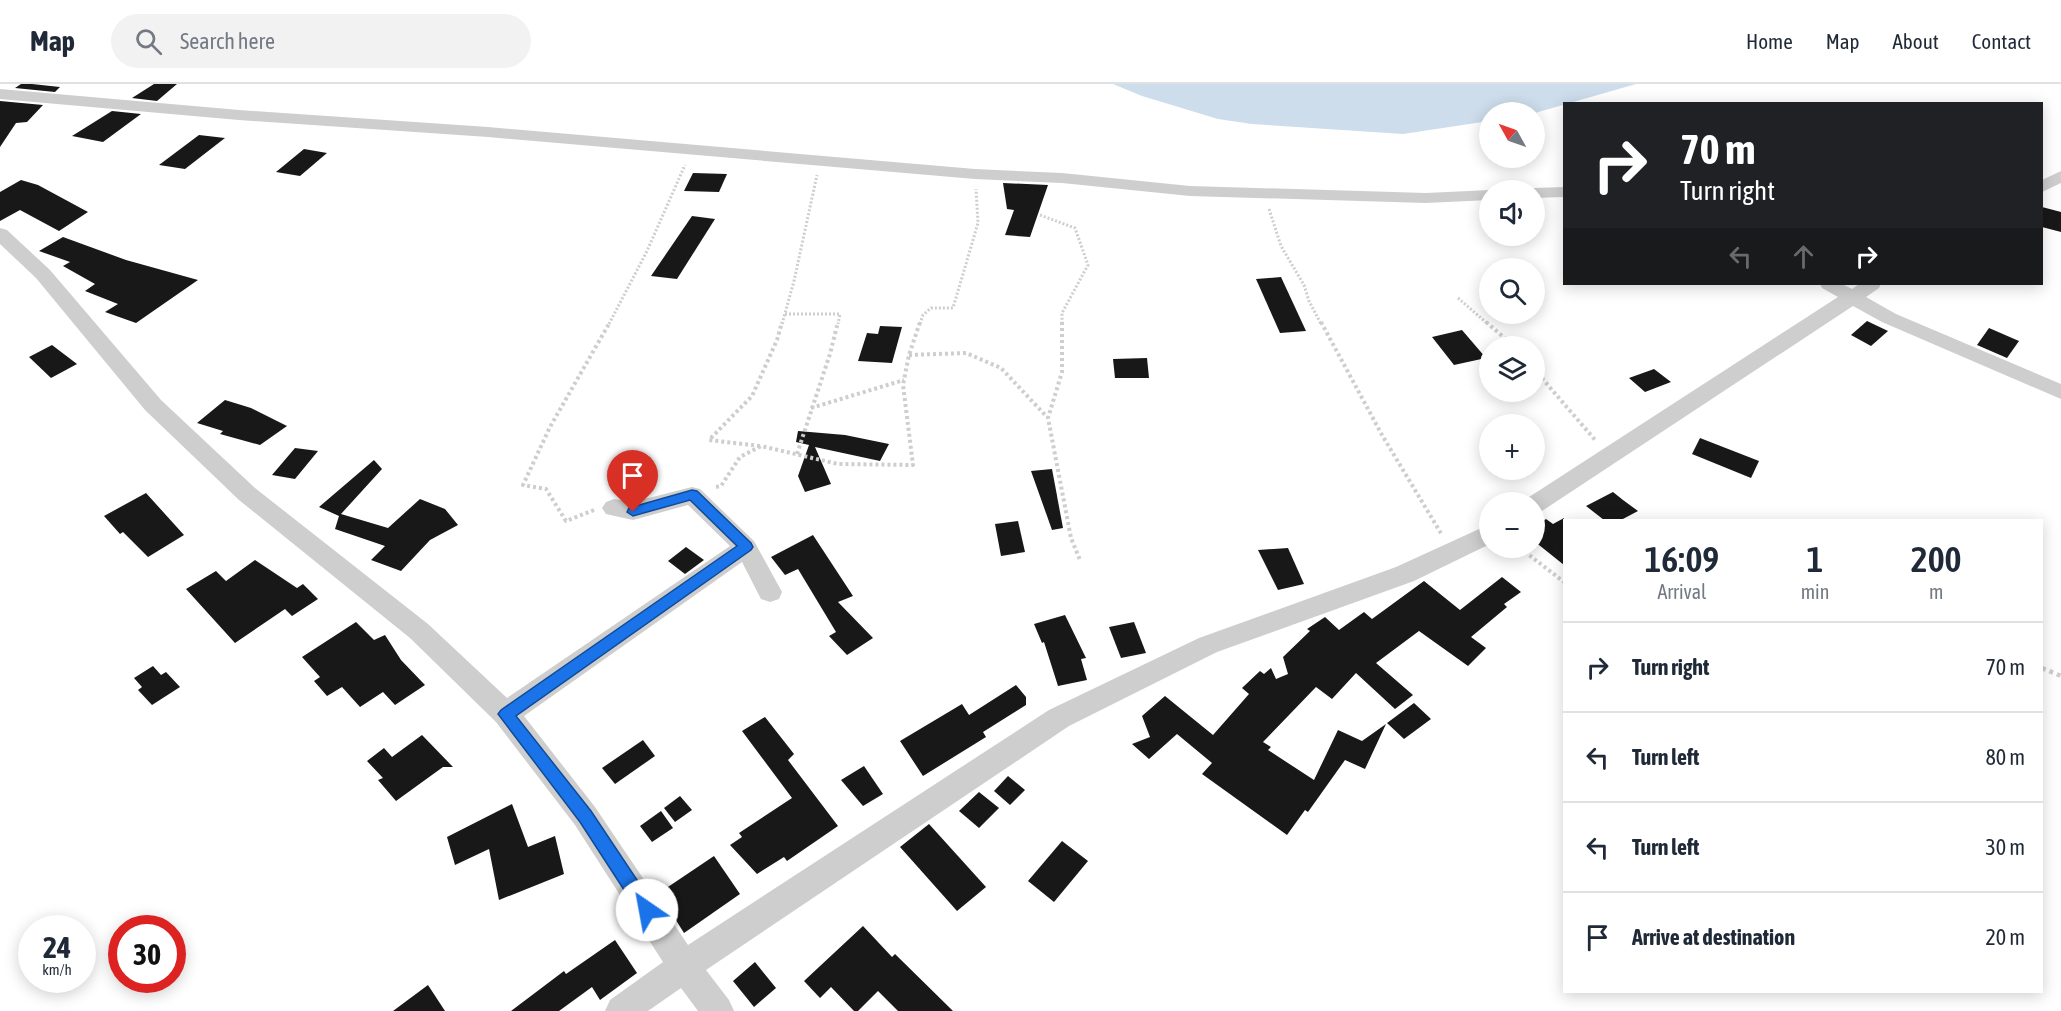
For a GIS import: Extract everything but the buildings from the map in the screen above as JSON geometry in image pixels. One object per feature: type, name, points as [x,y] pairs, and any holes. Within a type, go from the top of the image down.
[{"type":"street","points":[[0,94],[238,115],[488,132],[820,162],[1062,178],[1113,184],[1263,194],[1426,198],[1479,196]]},
{"type":"street","points":[[2043,186],[2061,176]]},
{"type":"street","points":[[1545,193],[1563,192]]},
{"type":"street","points":[[0,234],[43,274],[153,405],[247,494],[419,631],[506,714],[585,816],[684,966],[718,1011]]},
{"type":"street","points":[[1831,285],[1889,318],[2061,392]]},
{"type":"street","points":[[1545,498],[1849,296],[1870,285]]},
{"type":"street","points":[[614,508],[633,512],[692,495],[746,547],[770,592]]},
{"type":"street","points":[[621,1011],[684,966],[1059,718],[1208,645],[1404,574],[1479,538]]},
{"type":"street","points":[[506,714],[746,547]]},
{"type":"path","points":[[614,508],[599,508],[566,520],[546,489],[524,485],[532,461],[564,400],[603,336],[658,230],[692,151]]},
{"type":"path","points":[[820,162],[777,340],[752,396],[709,440],[761,446],[838,464],[913,465],[904,380],[909,355],[923,315],[931,308],[953,308],[978,223],[975,174]]},
{"type":"path","points":[[1263,194],[1272,225],[1292,267],[1305,283],[1309,301],[1382,435],[1452,551]]},
{"type":"path","points":[[1040,215],[1075,228],[1088,265],[1062,313],[1062,372],[1048,418],[1071,538],[1080,560]]},
{"type":"path","points":[[1458,298],[1502,336]]},
{"type":"path","points":[[785,314],[840,314],[830,354],[797,454]]},
{"type":"path","points":[[909,355],[966,353],[992,364],[1001,369],[1048,418]]},
{"type":"path","points":[[811,408],[904,380]]},
{"type":"path","points":[[1545,382],[1608,456]]},
{"type":"path","points":[[692,495],[721,486],[740,457],[761,446]]},
{"type":"path","points":[[1533,558],[1563,581]]},
{"type":"path","points":[[2043,668],[2061,676]]},
{"type":"water","points":[[1113,84],[1636,84],[1573,102],[1563,102],[1563,105],[1545,110],[1545,102],[1479,102],[1479,123],[1403,134],[1252,124],[1218,119],[1142,96]]},
{"type":"route","points":[[633,512],[692,495],[746,547],[506,714],[585,816],[647,910]]}]
